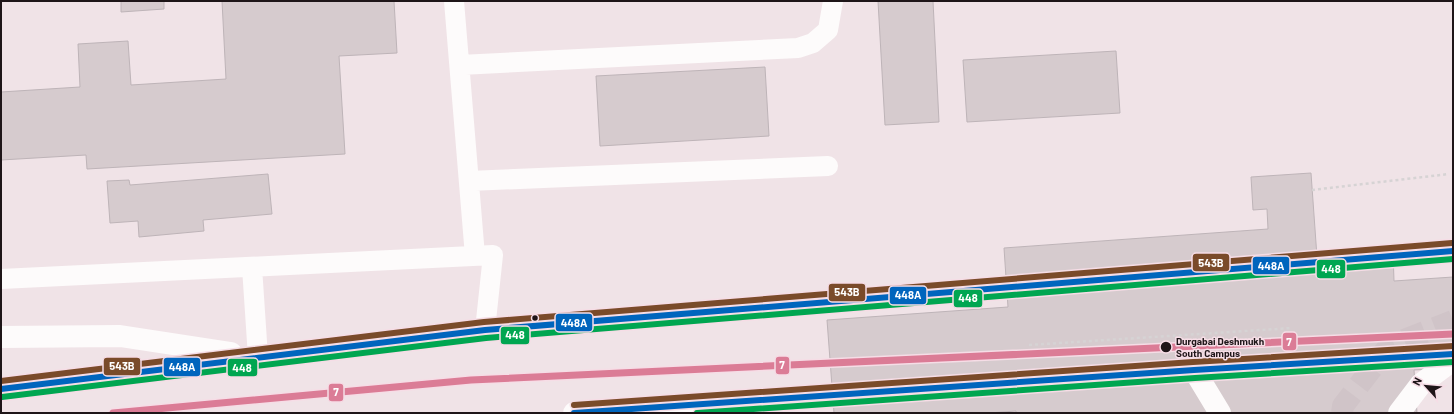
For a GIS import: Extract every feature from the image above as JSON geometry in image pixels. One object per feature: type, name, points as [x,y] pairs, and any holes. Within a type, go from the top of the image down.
[{"type":"main road","points":[[1,389],[485,330],[1453,251]]},
{"type":"main road","points":[[1,336],[120,336],[258,357]]},
{"type":"main road","points":[[574,413],[1194,370],[1453,354]]},
{"type":"main road","points":[[1398,413],[1421,384],[1453,360]]},
{"type":"main road","points":[[1194,370],[1220,413]]},
{"type":"lane","points":[[454,1],[475,256]]},
{"type":"lane","points":[[460,65],[798,48],[813,44],[828,30],[832,1]]},
{"type":"lane","points":[[469,181],[828,166]]},
{"type":"lane","points":[[1,279],[493,255],[485,330]]},
{"type":"lane","points":[[252,267],[258,357]]},
{"type":"path","points":[[1312,190],[1449,174]]},
{"type":"path","points":[[1029,345],[1292,328]]},
{"type":"building","points":[[121,1],[164,1],[164,9],[121,12]]},
{"type":"building","points":[[222,1],[394,1],[397,53],[339,56],[345,154],[87,169],[86,155],[1,160],[1,92],[80,87],[78,44],[128,41],[131,85],[226,79]]},
{"type":"building","points":[[878,1],[933,1],[939,122],[885,125]]},
{"type":"building","points":[[1116,51],[1120,113],[967,122],[963,60]]},
{"type":"building","points":[[765,67],[769,136],[600,146],[596,76]]},
{"type":"building","name":"Durgabai Deshmukh South Campus","points":[[1311,173],[1317,257],[1393,252],[1394,281],[1453,277],[1453,368],[1414,370],[1417,413],[1016,413],[1016,411],[989,413],[834,413],[827,320],[1008,307],[1004,248],[1268,229],[1267,209],[1253,210],[1251,177]]},
{"type":"building","points":[[268,174],[272,214],[203,220],[204,231],[139,237],[138,221],[110,223],[107,181],[129,180],[130,185]]},
{"type":"tunnel","points":[[1342,413],[1343,406],[1389,346],[1453,321]]},
{"type":"transit line","name":"543B","points":[[1,381],[484,322],[1452,243]]},
{"type":"transit line","name":"448A","points":[[1,389],[485,330],[1453,251]]},
{"type":"transit line","name":"448","points":[[2,397],[486,338],[1453,259]]},
{"type":"transit line","name":"7","points":[[113,413],[471,380],[1453,334]]},
{"type":"transit line","name":"543B","points":[[574,405],[1193,362],[1453,346]]},
{"type":"transit line","name":"448A","points":[[574,413],[1194,370],[1453,354]]},
{"type":"transit line","name":"448","points":[[697,413],[1195,378],[1453,362]]},
{"type":"place","name":"Durgabai Deshmukh South Campus","points":[[1166,347]]}]
